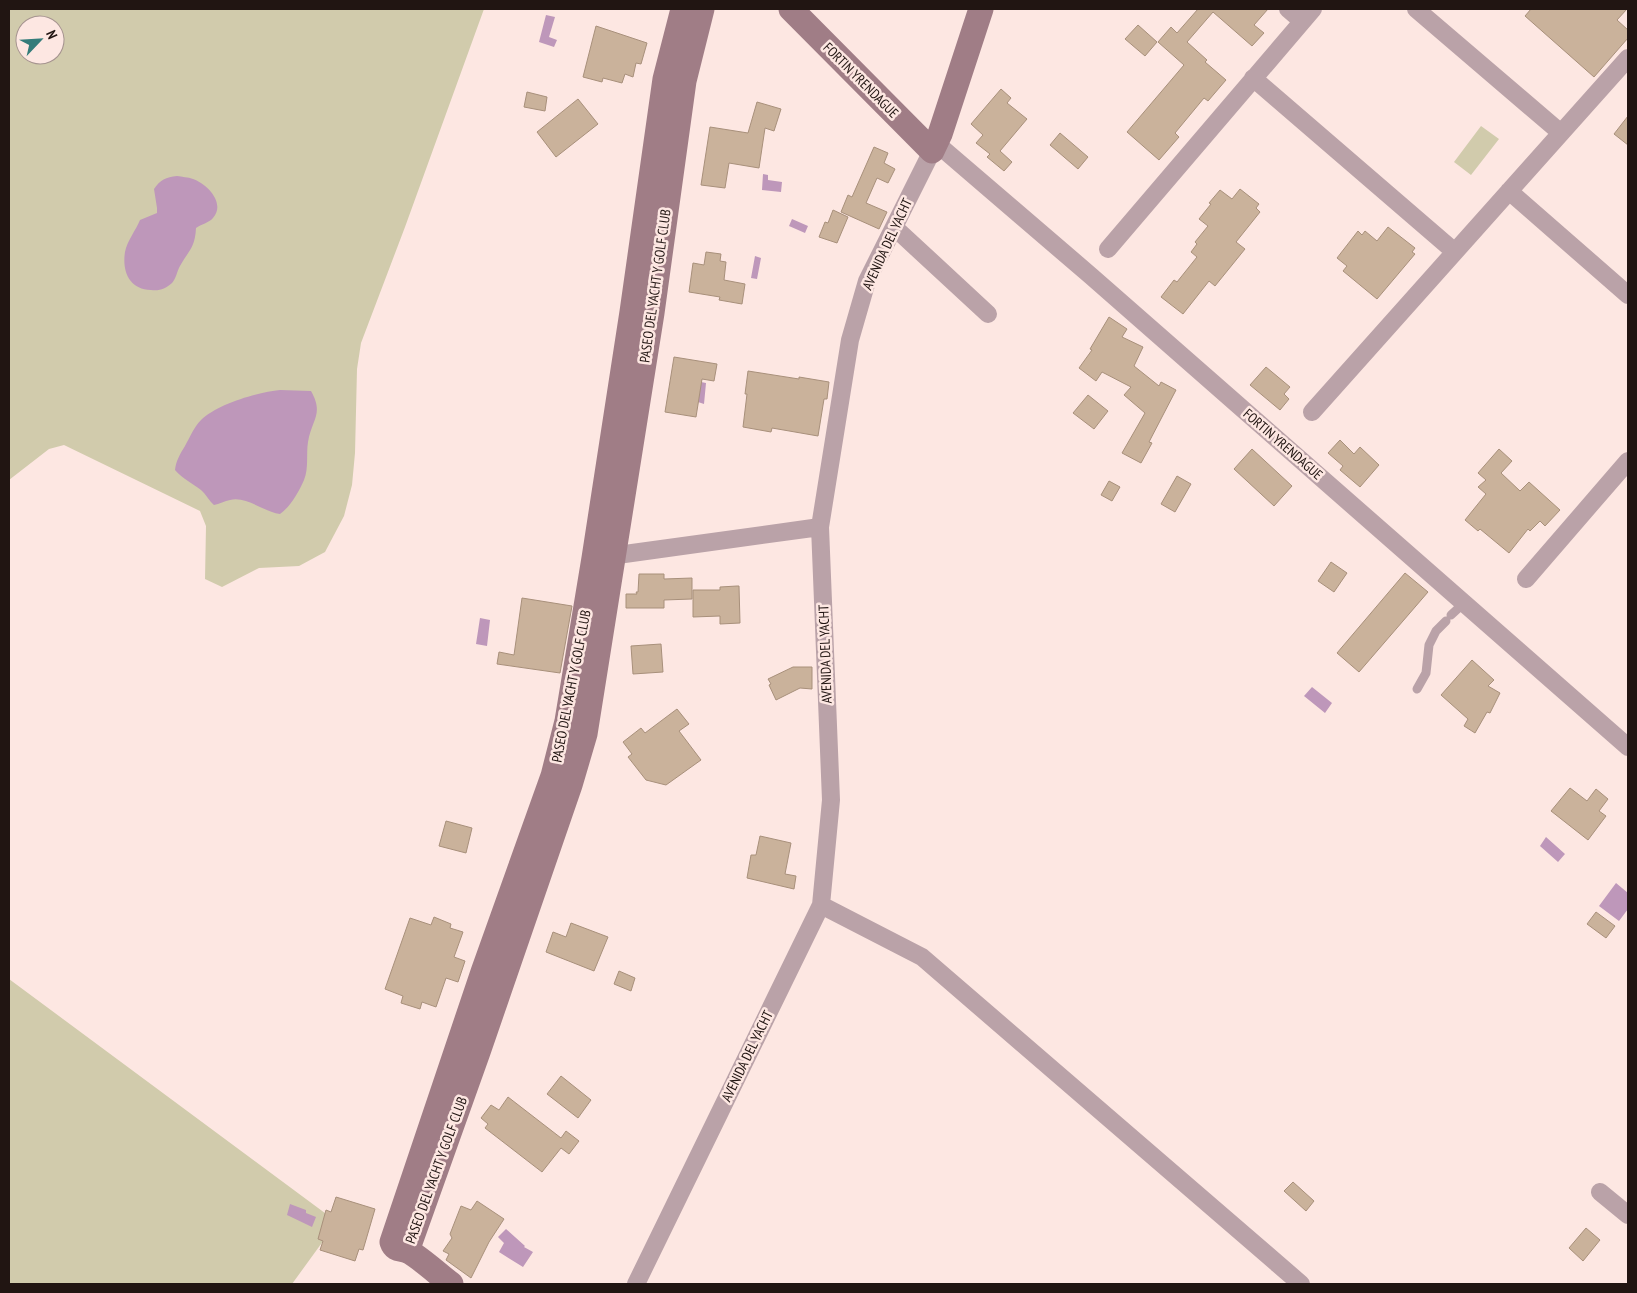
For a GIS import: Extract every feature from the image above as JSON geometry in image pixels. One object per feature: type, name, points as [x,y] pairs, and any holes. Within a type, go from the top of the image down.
[{"type":"main road","name":"PASEO DEL YACHT Y GOLF CLUB","points":[[451,1284],[399,1246],[478,1052],[586,734],[599,656],[603,557],[665,79],[683,9]]},
{"type":"main road","name":"PASEO DEL YACHT Y GOLF CLUB","points":[[603,557],[652,313],[684,80],[702,9]]},
{"type":"main road","name":"FORTIN YRENDAGUE","points":[[791,9],[936,143]]},
{"type":"main road","name":"FORTIN YRENDAGUE","points":[[815,9],[936,143]]},
{"type":"main road","name":"AVENIDA DEL YACHT","points":[[936,143],[981,9]]},
{"type":"street","points":[[1108,249],[1307,15],[1288,9]]},
{"type":"street","points":[[1416,9],[1561,133]]},
{"type":"street","points":[[1312,412],[1628,58]]},
{"type":"street","points":[[1253,78],[1455,252]]},
{"type":"street","name":"AVENIDA DEL YACHT","points":[[636,1284],[821,905],[830,800],[820,527],[850,340],[867,281],[936,143]]},
{"type":"street","name":"FORTIN YRENDAGUE","points":[[936,143],[1106,289],[1454,613],[1628,747]]},
{"type":"street","points":[[1509,191],[1628,295]]},
{"type":"street","points":[[894,227],[988,314]]},
{"type":"street","points":[[1526,579],[1628,461]]},
{"type":"street","points":[[603,557],[820,527]]},
{"type":"street","points":[[821,905],[922,957],[1301,1284]]},
{"type":"street","points":[[1600,1192],[1628,1215]]},
{"type":"lane","points":[[1418,689],[1426,673],[1429,645],[1436,631],[1454,613]]},
{"type":"shaded area","points":[[9,9],[484,9],[361,343],[357,369],[355,453],[352,485],[344,516],[325,552],[299,566],[259,568],[222,587],[205,579],[206,526],[200,511],[64,445],[49,449],[9,480]]},
{"type":"shaded area","points":[[546,15],[555,17],[549,37],[557,40],[554,47],[539,42]]},
{"type":"shaded area","points":[[1481,126],[1499,139],[1471,175],[1454,162]]},
{"type":"shaded area","points":[[763,174],[768,175],[768,180],[782,182],[781,192],[762,190]]},
{"type":"shaded area","points":[[177,176],[193,179],[204,185],[216,200],[216,212],[211,220],[196,228],[193,245],[172,283],[160,290],[143,289],[132,283],[126,272],[124,259],[126,248],[140,220],[157,213],[154,189],[164,180]]},
{"type":"shaded area","points":[[792,219],[808,226],[805,233],[789,226]]},
{"type":"shaded area","points":[[755,256],[761,258],[757,279],[751,278]]},
{"type":"shaded area","points":[[701,382],[706,383],[704,404],[698,402]]},
{"type":"shaded area","points":[[280,390],[311,391],[317,405],[316,416],[308,442],[306,475],[297,494],[280,514],[236,499],[214,505],[201,490],[175,470],[178,458],[192,432],[208,414],[227,404],[261,393]]},
{"type":"shaded area","points":[[480,618],[490,620],[487,646],[476,644]]},
{"type":"shaded area","points":[[1312,687],[1332,703],[1325,713],[1304,696]]},
{"type":"shaded area","points":[[1546,837],[1565,854],[1558,862],[1540,846]]},
{"type":"shaded area","points":[[1616,883],[1628,893],[1628,909],[1619,921],[1599,906]]},
{"type":"shaded area","points":[[9,979],[337,1222],[292,1284],[9,1284]]},
{"type":"shaded area","points":[[290,1204],[306,1210],[306,1213],[316,1217],[312,1227],[287,1215]]},
{"type":"shaded area","points":[[506,1229],[524,1247],[533,1252],[523,1267],[499,1252],[504,1243],[498,1237]]},
{"type":"building","points":[[1198,9],[1268,9],[1254,25],[1264,33],[1252,46],[1213,12],[1187,42],[1207,60],[1205,62],[1226,80],[1208,101],[1204,98],[1175,133],[1179,137],[1159,160],[1127,132],[1184,65],[1158,42],[1171,27],[1177,33]]},
{"type":"building","points":[[1531,9],[1627,9],[1617,20],[1628,30],[1628,38],[1594,77],[1525,16]]},
{"type":"building","points":[[1138,25],[1157,42],[1145,56],[1125,39]]},
{"type":"building","points":[[596,26],[647,43],[641,64],[636,63],[633,77],[625,74],[622,83],[603,78],[602,82],[583,77]]},
{"type":"building","points":[[1001,89],[1011,98],[1007,103],[1027,119],[1000,151],[1012,162],[1004,171],[987,157],[990,154],[976,143],[983,135],[971,124]]},
{"type":"building","points":[[527,92],[547,97],[545,111],[524,107]]},
{"type":"building","points":[[578,99],[598,124],[556,157],[537,132]]},
{"type":"building","points":[[757,102],[781,109],[774,131],[765,128],[759,168],[729,163],[725,188],[701,185],[710,127],[748,133]]},
{"type":"building","points":[[1628,116],[1628,145],[1614,134]]},
{"type":"building","points":[[1060,133],[1088,157],[1078,169],[1050,145]]},
{"type":"building","points":[[874,147],[888,153],[884,163],[895,169],[888,183],[877,178],[866,203],[887,212],[879,229],[841,212],[848,195],[852,197]]},
{"type":"building","points":[[1240,189],[1259,204],[1256,208],[1260,212],[1236,242],[1245,249],[1215,286],[1209,281],[1183,314],[1161,297],[1174,280],[1177,282],[1197,257],[1191,252],[1197,244],[1195,242],[1208,226],[1199,219],[1211,204],[1209,203],[1220,190],[1232,199]]},
{"type":"building","points":[[833,210],[848,217],[837,243],[819,237],[825,222],[828,223]]},
{"type":"building","points":[[1388,227],[1415,248],[1412,252],[1415,254],[1377,299],[1343,271],[1347,266],[1337,258],[1358,231],[1362,235],[1365,231],[1377,241]]},
{"type":"building","points":[[706,252],[721,254],[720,261],[726,262],[724,280],[745,284],[742,304],[719,300],[720,297],[689,292],[693,263],[704,265]]},
{"type":"building","points":[[1109,317],[1127,329],[1122,337],[1143,347],[1134,366],[1159,386],[1161,382],[1176,390],[1149,442],[1152,443],[1141,463],[1122,453],[1145,413],[1124,395],[1131,387],[1102,372],[1096,381],[1079,368],[1092,350],[1090,349]]},
{"type":"building","points":[[674,357],[717,364],[714,381],[702,379],[696,417],[665,412]]},
{"type":"building","points":[[1266,367],[1290,387],[1284,394],[1289,399],[1280,410],[1250,385]]},
{"type":"building","points":[[748,371],[829,382],[827,399],[824,399],[818,436],[772,428],[771,432],[743,427]]},
{"type":"building","points":[[1088,395],[1108,411],[1094,429],[1073,413]]},
{"type":"building","points":[[1340,440],[1354,454],[1360,447],[1379,465],[1360,487],[1340,470],[1343,466],[1328,453]]},
{"type":"building","points":[[1252,449],[1292,486],[1274,506],[1234,469]]},
{"type":"building","points":[[1499,449],[1512,461],[1501,473],[1520,491],[1529,482],[1560,510],[1545,526],[1540,521],[1530,531],[1528,529],[1509,553],[1480,529],[1478,531],[1465,520],[1486,494],[1478,487],[1486,480],[1478,473]]},
{"type":"building","points":[[1177,476],[1191,484],[1175,512],[1161,504]]},
{"type":"building","points":[[1109,481],[1120,487],[1112,501],[1101,495]]},
{"type":"building","points":[[1331,562],[1347,573],[1334,592],[1318,581]]},
{"type":"building","points":[[1405,573],[1428,592],[1359,672],[1337,653]]},
{"type":"building","points":[[639,574],[664,574],[664,579],[692,578],[692,599],[664,600],[664,608],[626,608],[626,594],[637,594],[636,592],[638,592]]},
{"type":"building","points":[[739,586],[740,623],[720,624],[720,616],[693,617],[693,590],[720,590],[720,587]]},
{"type":"building","points":[[522,598],[572,606],[560,673],[497,664],[499,652],[514,655]]},
{"type":"building","points":[[661,644],[663,672],[633,674],[631,646]]},
{"type":"building","points":[[1472,660],[1494,680],[1488,686],[1500,693],[1490,713],[1487,712],[1475,733],[1464,726],[1468,719],[1441,695]]},
{"type":"building","points":[[793,667],[812,667],[812,689],[800,688],[776,700],[768,679]]},
{"type":"building","points":[[677,709],[689,724],[679,731],[701,760],[666,785],[646,780],[628,757],[632,754],[623,742],[641,728],[645,733]]},
{"type":"building","points":[[1570,788],[1587,801],[1596,789],[1608,799],[1599,811],[1606,816],[1588,840],[1551,811]]},
{"type":"building","points":[[446,821],[472,828],[466,853],[439,846]]},
{"type":"building","points":[[760,836],[791,843],[785,874],[796,876],[794,889],[747,878],[751,855],[756,855]]},
{"type":"building","points":[[1596,912],[1615,926],[1606,938],[1587,924]]},
{"type":"building","points":[[434,917],[451,924],[450,928],[463,932],[454,957],[465,961],[458,982],[446,978],[436,1007],[422,1002],[420,1009],[401,1003],[403,996],[385,989],[410,918],[431,925]]},
{"type":"building","points":[[571,923],[608,937],[594,971],[546,952],[553,932],[566,937]]},
{"type":"building","points":[[619,971],[635,978],[631,991],[614,984]]},
{"type":"building","points":[[561,1076],[591,1100],[578,1118],[547,1094]]},
{"type":"building","points":[[508,1097],[561,1138],[566,1131],[579,1141],[569,1154],[561,1148],[542,1172],[485,1128],[488,1124],[481,1118],[491,1105],[499,1110]]},
{"type":"building","points":[[1293,1182],[1314,1201],[1306,1211],[1284,1191]]},
{"type":"building","points":[[336,1197],[375,1209],[363,1250],[359,1249],[355,1261],[320,1250],[323,1241],[318,1239],[326,1210],[331,1212]]},
{"type":"building","points":[[477,1201],[504,1219],[489,1242],[471,1278],[446,1260],[449,1254],[443,1251],[452,1238],[450,1234],[461,1206],[471,1210]]},
{"type":"building","points":[[1586,1228],[1600,1240],[1583,1261],[1569,1248]]}]
